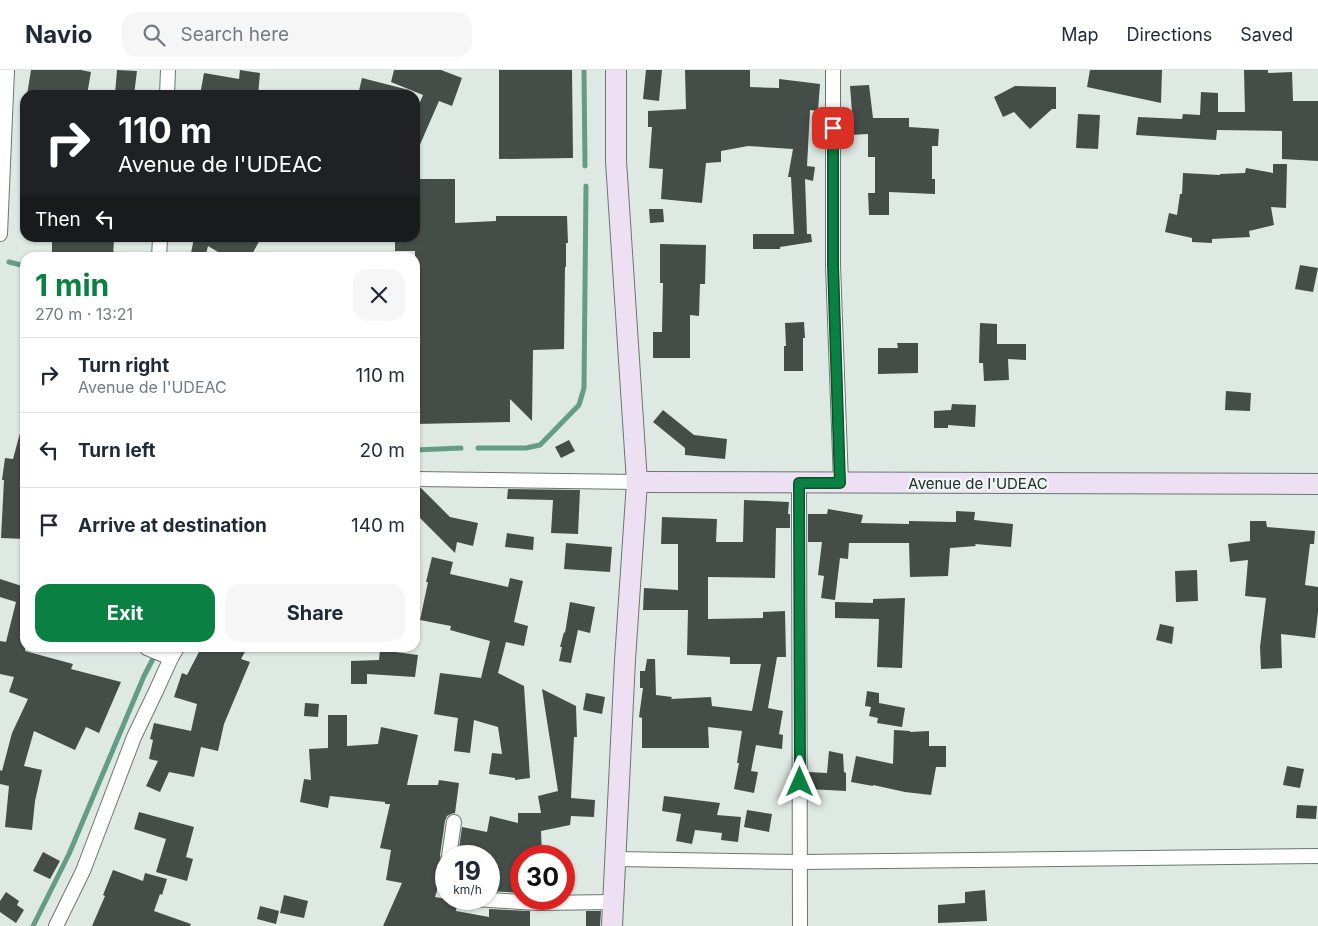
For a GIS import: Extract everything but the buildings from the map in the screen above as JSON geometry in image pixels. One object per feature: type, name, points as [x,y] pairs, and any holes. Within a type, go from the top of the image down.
[{"type":"main road","points":[[612,926],[637,482],[616,161],[616,70]]},
{"type":"main road","name":"Avenue de I'UDEAC","points":[[637,482],[1318,484]]},
{"type":"street","points":[[0,234],[7,70]]},
{"type":"street","points":[[167,90],[168,70]]},
{"type":"street","points":[[833,70],[833,265],[840,483]]},
{"type":"street","points":[[420,478],[637,482]]},
{"type":"street","points":[[799,483],[800,926]]},
{"type":"street","points":[[56,926],[83,870],[134,737],[171,654]]},
{"type":"street","points":[[451,845],[454,822]]},
{"type":"street","points":[[616,859],[800,862],[1318,856]]},
{"type":"street","points":[[500,901],[538,903],[613,902]]},
{"type":"waterway","points":[[584,70],[585,166]]},
{"type":"waterway","points":[[478,448],[526,448],[540,445],[579,405],[584,388],[586,186]]},
{"type":"waterway","points":[[9,262],[20,265]]},
{"type":"waterway","points":[[420,450],[461,448]]},
{"type":"waterway","points":[[33,926],[69,854],[144,676],[156,653]]},
{"type":"route","points":[[800,782],[799,483],[840,483],[833,265],[833,128]]}]
